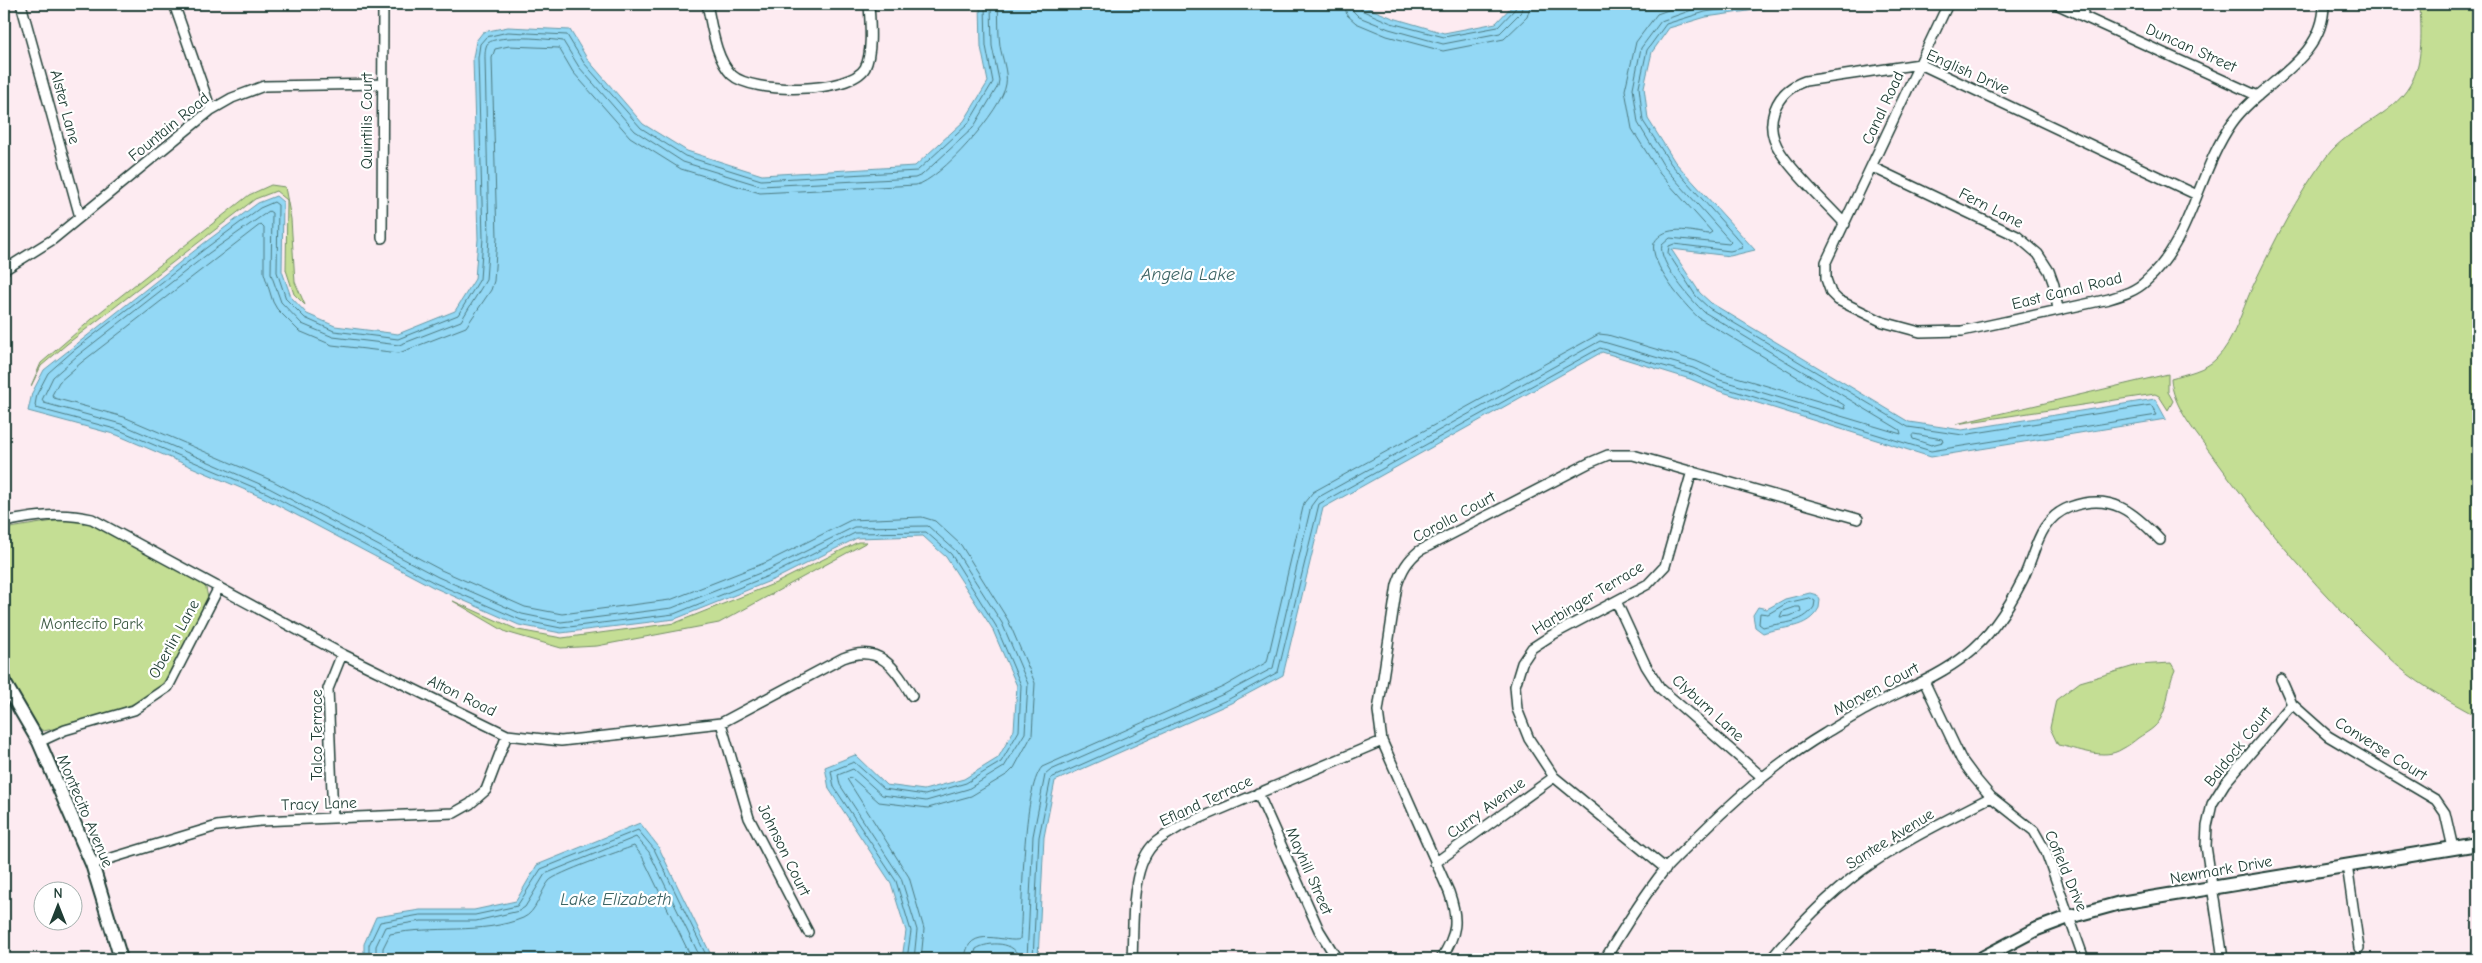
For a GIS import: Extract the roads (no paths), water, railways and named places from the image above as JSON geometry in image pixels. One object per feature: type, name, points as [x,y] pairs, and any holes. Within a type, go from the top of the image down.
[{"type":"street","name":"Alster Lane","points":[[21,4],[80,217]]},
{"type":"street","points":[[174,4],[211,110]]},
{"type":"street","name":"Quintilis Court","points":[[382,238],[383,4]]},
{"type":"street","points":[[707,4],[719,54],[732,75],[745,82],[766,87],[828,86],[851,80],[865,68],[871,33],[869,4]]},
{"type":"street","name":"Canal Road","points":[[1845,224],[1948,4]]},
{"type":"street","name":"Duncan Street","points":[[2056,4],[2258,96]]},
{"type":"street","points":[[2081,15],[2087,4]]},
{"type":"street","name":"East Canal Road","points":[[1845,224],[1826,262],[1826,279],[1831,293],[1838,300],[1882,322],[1920,332],[1962,331],[2109,299],[2130,292],[2145,283],[2166,261],[2213,156],[2231,124],[2245,106],[2293,66],[2308,50],[2318,33],[2324,4]]},
{"type":"street","name":"English Drive","points":[[1845,224],[1780,152],[1772,133],[1772,116],[1775,106],[1782,95],[1796,84],[1805,81],[1920,64],[2197,195]]},
{"type":"street","name":"Fountain Road","points":[[4,270],[52,240],[211,110],[232,98],[264,86],[382,84]]},
{"type":"street","name":"Fern Lane","points":[[1872,167],[2017,236],[2038,254],[2049,271],[2054,285],[2058,310]]},
{"type":"street","name":"Corolla Court","points":[[1441,959],[1456,930],[1456,912],[1449,892],[1382,741],[1378,711],[1397,585],[1402,568],[1410,558],[1419,551],[1580,467],[1608,455],[1633,455],[1858,519]]},
{"type":"street","name":"Harbinger Terrace","points":[[1666,869],[1554,777],[1529,739],[1518,709],[1515,686],[1522,662],[1532,648],[1552,635],[1648,584],[1665,566],[1692,471]]},
{"type":"street","name":"Morven Court","points":[[1605,959],[1666,869],[1716,818],[1762,777],[1830,731],[1870,707],[1924,681],[1965,656],[1989,633],[2004,614],[2024,578],[2040,533],[2050,520],[2069,508],[2092,502],[2107,503],[2139,518],[2160,540]]},
{"type":"street","name":"Alton Road","points":[[4,522],[40,514],[70,514],[92,519],[342,654],[507,735],[561,740],[721,723],[843,658],[858,653],[875,655],[888,662],[897,670],[912,696]]},
{"type":"street","name":"Oberlin Lane","points":[[39,742],[65,730],[134,710],[168,687],[219,587]]},
{"type":"street","name":"Clyburn Lane","points":[[1616,601],[1646,666],[1660,688],[1762,777]]},
{"type":"street","name":"Talco Terrace","points":[[333,818],[328,689],[342,654]]},
{"type":"street","name":"Converse Court","points":[[2281,679],[2292,704],[2328,736],[2436,800],[2445,813],[2453,848]]},
{"type":"street","name":"Cofield Drive","points":[[1924,681],[1961,758],[1991,797],[2034,831],[2046,852],[2084,959]]},
{"type":"street","name":"Montecito Avenue","points":[[4,682],[39,742],[92,864],[121,959]]},
{"type":"street","name":"Baldock Court","points":[[2223,959],[2206,846],[2207,826],[2212,804],[2225,783],[2292,704]]},
{"type":"street","name":"Johnson Court","points":[[721,723],[749,818],[808,932]]},
{"type":"street","name":"Tracy Lane","points":[[92,864],[217,826],[260,821],[454,813],[470,804],[486,790],[507,735]]},
{"type":"street","name":"Efland Terrace","points":[[1132,959],[1136,889],[1142,862],[1155,843],[1179,827],[1382,741]]},
{"type":"street","name":"Curry Avenue","points":[[1435,863],[1554,777]]},
{"type":"street","name":"Mayhill Street","points":[[1258,792],[1319,930],[1337,959]]},
{"type":"street","name":"Santee Avenue","points":[[1770,959],[1795,930],[1861,871],[1931,828],[1991,797]]},
{"type":"street","name":"Newmark Drive","points":[[1980,959],[2037,929],[2069,917],[2120,903],[2478,844]]},
{"type":"street","points":[[2347,865],[2359,948]]},
{"type":"water","name":"Angela Lake","points":[[980,4],[1358,4],[1393,18],[1444,33],[1496,23],[1514,4],[1797,4],[1706,17],[1669,28],[1652,52],[1644,87],[1648,119],[1675,162],[1755,250],[1730,256],[1671,249],[1700,293],[1711,303],[1909,422],[1962,430],[2155,399],[2166,419],[1931,457],[1716,390],[1690,379],[1602,352],[1323,508],[1283,675],[1231,703],[1055,781],[1044,837],[1038,959],[987,956],[981,959],[902,959],[906,931],[891,883],[829,789],[825,767],[855,755],[886,785],[924,790],[964,779],[998,758],[1014,730],[1017,686],[992,628],[946,557],[923,536],[857,538],[775,579],[675,619],[561,633],[519,625],[433,587],[264,498],[117,435],[28,411],[32,393],[44,370],[203,244],[258,203],[276,196],[283,202],[282,271],[291,297],[307,314],[335,326],[398,334],[455,311],[475,279],[478,239],[473,58],[476,41],[483,32],[508,27],[570,30],[588,60],[643,124],[687,151],[762,175],[915,166],[964,121],[988,82],[981,47]]},
{"type":"water","points":[[1810,593],[1817,595],[1820,600],[1819,608],[1808,620],[1801,624],[1763,633],[1755,627],[1753,615],[1758,607],[1767,609],[1785,599]]},
{"type":"water","name":"Lake Elizabeth","points":[[640,823],[658,846],[713,959],[364,959],[364,944],[376,917],[420,910],[474,910],[516,901],[537,865]]},
{"type":"park label","name":"Montecito Park","points":[[92,624]]}]
